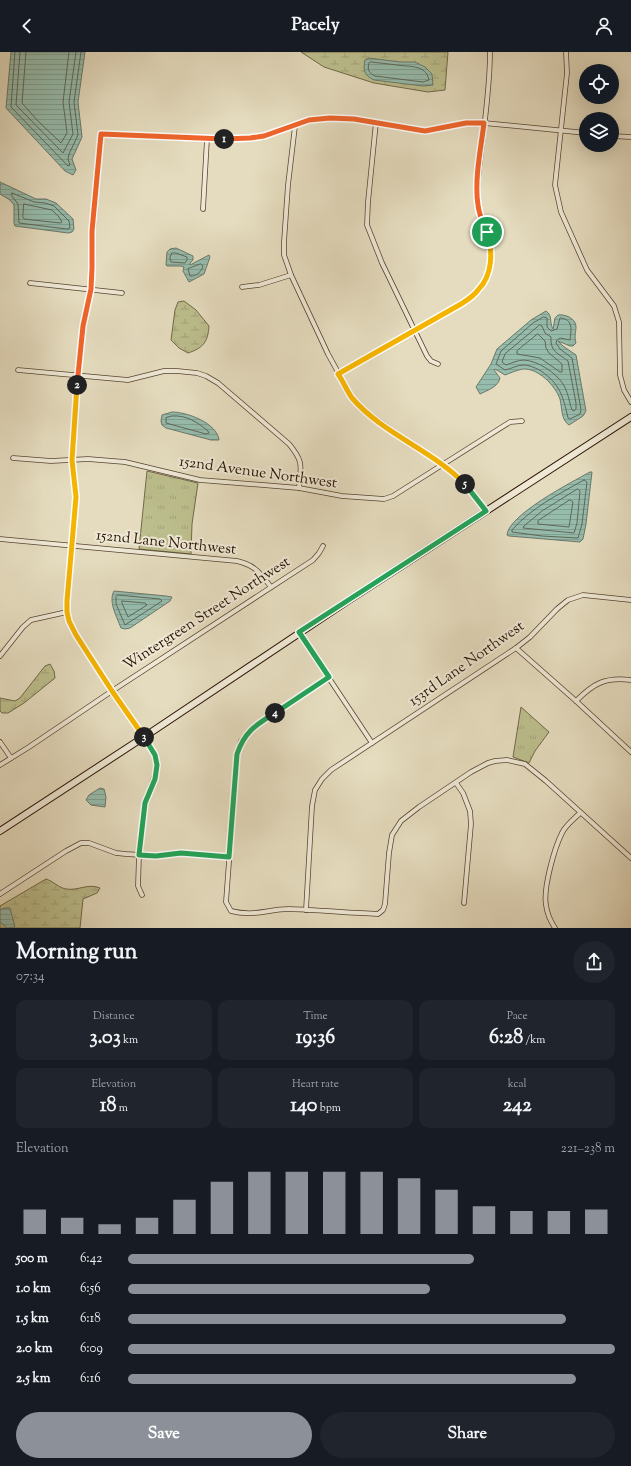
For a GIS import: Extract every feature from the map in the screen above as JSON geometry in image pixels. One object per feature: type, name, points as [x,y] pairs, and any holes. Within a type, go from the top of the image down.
[{"type":"street","points":[[338,374],[461,304],[479,290],[485,282],[491,261],[491,244],[481,219],[478,205],[477,183],[490,52]]},
{"type":"street","points":[[566,52],[567,73],[562,131],[555,185],[557,197],[561,212],[587,270],[614,306],[619,322],[620,375],[624,390],[631,402]]},
{"type":"street","points":[[142,895],[138,886],[139,855],[145,803],[155,779],[157,765],[155,755],[73,629],[67,612],[67,592],[76,497],[72,460],[77,375],[83,326],[91,289],[92,231],[101,134],[207,139],[250,138],[264,136],[309,120],[330,118],[376,122],[425,131],[466,123],[484,123],[579,132]]},
{"type":"street","points":[[376,122],[367,226],[382,262],[427,356],[431,361],[438,364]]},
{"type":"street","points":[[295,126],[284,255],[291,275],[338,374],[351,396],[372,416],[444,465],[468,487],[486,511]]},
{"type":"street","points":[[619,136],[631,137]]},
{"type":"street","points":[[203,209],[207,139]]},
{"type":"street","points":[[242,287],[259,285],[291,275]]},
{"type":"street","points":[[30,283],[122,292]]},
{"type":"street","points":[[18,370],[128,380],[164,371],[198,373],[206,376],[218,383],[289,444],[299,456],[301,468],[299,488]]},
{"type":"street","points":[[0,831],[144,737],[299,632],[631,417]]},
{"type":"street","points":[[444,465],[510,422],[522,421]]},
{"type":"street","name":"152nd Avenue Northwest","points":[[13,458],[51,461],[72,460],[125,462],[200,480],[299,488],[342,496],[384,499],[393,496],[444,465]]},
{"type":"street","name":"152nd Lane Northwest","points":[[0,539],[242,562],[253,567],[271,587]]},
{"type":"street","name":"Wintergreen Street Northwest","points":[[0,765],[313,560],[320,554],[323,546]]},
{"type":"street","name":"153rd Lane Northwest","points":[[306,910],[312,806],[315,790],[322,779],[332,770],[516,648],[530,637],[557,609],[568,600],[583,595],[631,600]]},
{"type":"street","points":[[0,656],[22,627],[31,620],[67,612]]},
{"type":"street","points":[[299,632],[372,743]]},
{"type":"street","points":[[516,648],[631,752]]},
{"type":"street","points":[[329,677],[256,726],[241,741],[237,754],[226,902],[231,911],[242,914],[288,909],[379,913],[383,910],[385,904],[388,853],[392,835],[401,821],[418,807],[488,763],[496,761],[507,760],[525,764],[546,781],[631,858]]},
{"type":"street","points":[[576,701],[588,689],[599,682],[609,679],[631,680]]},
{"type":"street","points":[[0,742],[10,758]]},
{"type":"street","points":[[456,783],[462,792],[470,811],[471,824],[464,903]]},
{"type":"street","points":[[556,928],[550,919],[546,907],[545,893],[556,849],[562,832],[580,812]]},
{"type":"street","points":[[0,894],[66,851],[81,843],[89,843],[116,853],[156,856],[181,853],[229,857]]},
{"type":"green space","points":[[301,52],[448,52],[445,90],[428,92],[374,83],[324,67]]},
{"type":"green space","points":[[184,301],[196,310],[209,326],[204,344],[188,353],[179,348],[171,340],[175,310],[178,302]]},
{"type":"green space","points":[[147,471],[198,483],[192,524],[191,554],[139,549]]},
{"type":"green space","points":[[50,664],[54,671],[55,678],[24,703],[8,713],[2,713],[0,711],[0,698],[15,701],[20,698],[45,666]]},
{"type":"green space","points":[[521,707],[549,732],[535,751],[529,763],[513,757]]},
{"type":"green space","points":[[46,879],[66,889],[91,886],[100,888],[97,893],[83,899],[80,928],[0,928],[0,906]]},
{"type":"water","points":[[11,52],[85,52],[78,102],[82,137],[72,159],[76,170],[73,175],[65,171],[6,108]]},
{"type":"water","points":[[369,58],[400,62],[415,62],[425,67],[432,74],[433,85],[423,86],[374,80],[366,74],[364,70],[365,60]]},
{"type":"water","points":[[0,182],[36,199],[46,199],[56,203],[73,219],[74,229],[72,232],[68,233],[15,226],[14,205],[10,200],[0,194]]},
{"type":"water","points":[[176,248],[193,256],[193,260],[190,265],[209,255],[210,257],[204,274],[189,282],[183,271],[184,267],[167,266],[167,252],[170,249]]},
{"type":"water","points":[[546,311],[550,317],[553,329],[555,318],[558,315],[569,317],[574,321],[576,326],[576,343],[573,346],[558,341],[576,355],[586,411],[583,416],[569,425],[564,420],[558,394],[545,378],[534,371],[523,369],[505,375],[495,369],[494,370],[500,378],[495,386],[480,394],[476,387],[491,364],[497,349],[531,320]]},
{"type":"water","points":[[172,412],[193,416],[207,424],[213,428],[219,440],[211,440],[166,428],[162,425],[162,415]]},
{"type":"water","points":[[592,472],[586,524],[583,539],[580,542],[507,535],[510,527],[529,509],[556,491]]},
{"type":"water","points":[[114,591],[172,597],[170,601],[130,628],[125,629],[121,628],[114,610],[112,595]]},
{"type":"water","points":[[100,788],[104,789],[106,797],[105,807],[91,805],[86,800],[89,795]]},
{"type":"water","points":[[10,908],[15,927],[7,928],[0,922],[0,910]]},
{"type":"route","points":[[330,118],[354,119],[425,131],[466,123],[484,123],[477,183],[478,205],[481,219],[487,232],[491,244],[491,261],[485,282],[479,290],[461,304],[338,374],[351,396],[360,406],[455,474],[468,487],[486,511],[299,632],[329,677],[256,726],[241,741],[237,754],[229,857],[181,853],[156,856],[139,855],[145,803],[155,779],[157,765],[155,755],[153,749],[112,691],[76,635],[69,621],[67,612],[71,545],[76,511],[76,484],[72,460],[77,375],[83,326],[91,289],[92,231],[101,134],[207,139],[250,138],[264,136],[309,120],[330,118]]}]
